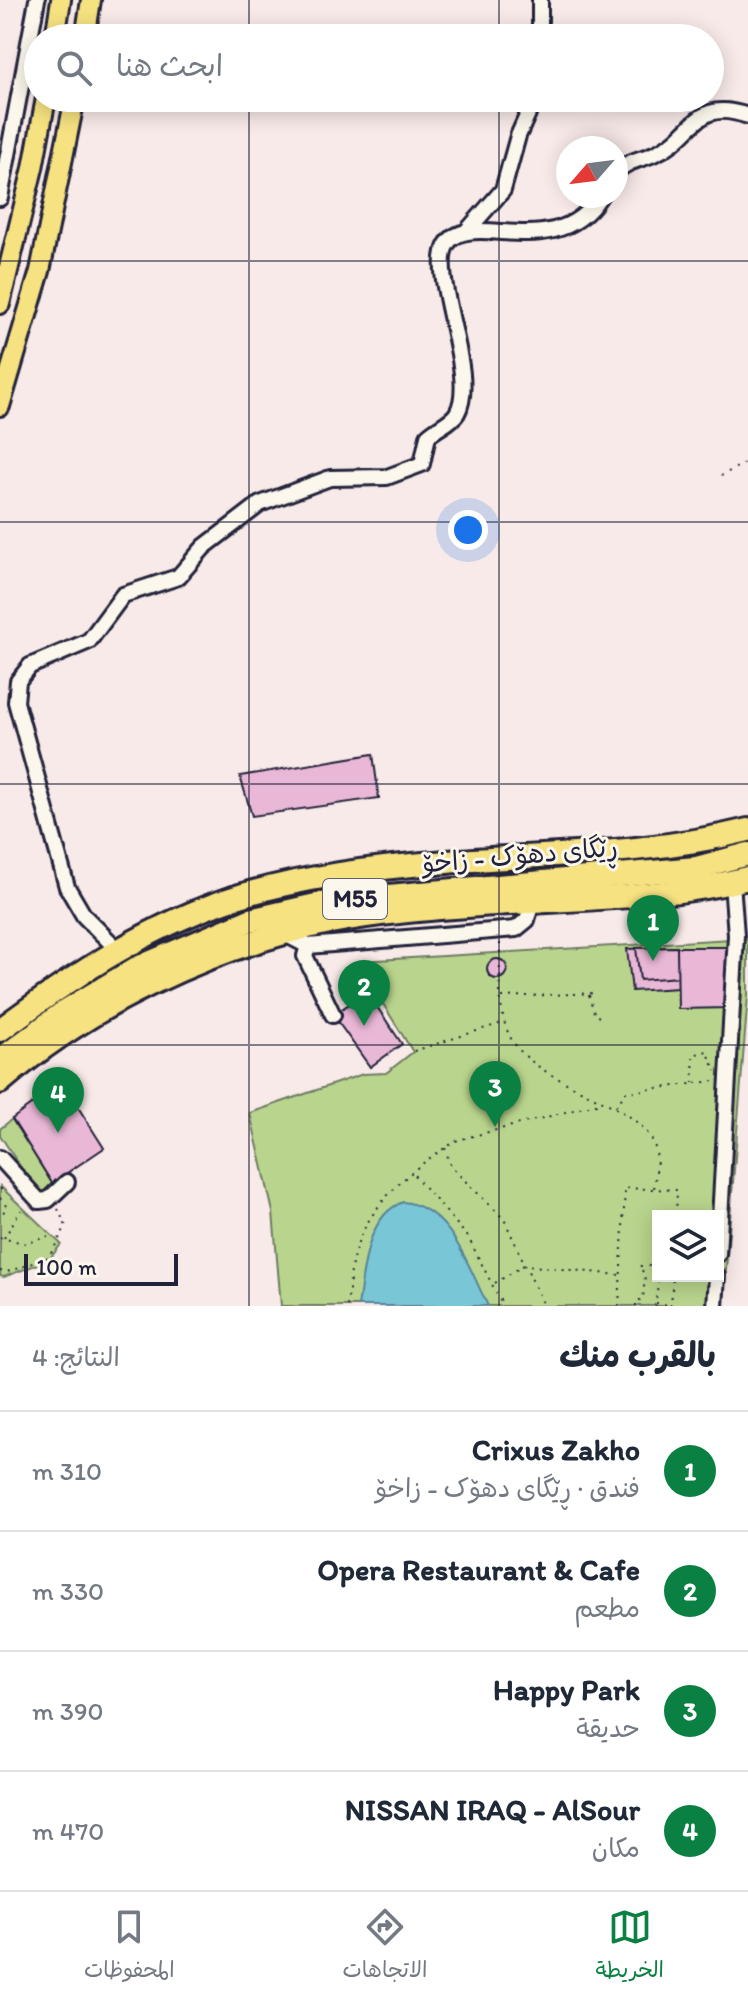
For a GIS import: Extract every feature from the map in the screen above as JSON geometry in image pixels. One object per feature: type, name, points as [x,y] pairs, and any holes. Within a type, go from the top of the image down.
[{"type":"highway","name":"ڕێگای دهۆک - زاخۆ","points":[[0,1030],[52,991],[118,950],[242,895],[317,878],[445,862],[656,849],[748,830]]},
{"type":"highway","name":"ڕێگای دهۆک - زاخۆ","points":[[0,1060],[101,988],[137,968],[216,945],[250,920],[334,901],[696,868],[748,854]]},
{"type":"highway","points":[[0,1082],[111,1005],[216,945],[358,918],[740,880]]},
{"type":"main road","points":[[57,24],[61,0]]},
{"type":"main road","points":[[87,24],[91,0]]},
{"type":"main road","points":[[0,304],[43,112]]},
{"type":"main road","points":[[0,406],[40,271],[72,112]]},
{"type":"street","points":[[33,24],[37,0]]},
{"type":"street","points":[[540,0],[540,24]]},
{"type":"street","points":[[0,198],[24,70]]},
{"type":"street","points":[[724,109],[748,116]]},
{"type":"street","points":[[466,232],[503,190],[513,152],[529,112]]},
{"type":"street","points":[[628,162],[656,153],[710,112]]},
{"type":"street","points":[[118,950],[84,916],[67,887],[16,702],[18,681],[30,666],[43,657],[89,641],[123,595],[178,577],[204,547],[260,504],[281,493],[330,478],[387,477],[422,464],[428,436],[453,418],[460,403],[457,344],[443,254],[454,235],[466,232],[537,233],[562,228],[588,214],[592,208]]},
{"type":"street","points":[[720,1210],[740,880]]},
{"type":"street","points":[[285,934],[308,946],[516,929],[527,920],[532,902]]},
{"type":"street","points":[[308,946],[305,956],[333,1015]]},
{"type":"street","points":[[0,1158],[35,1199],[43,1201],[51,1197],[67,1182]]},
{"type":"street","points":[[715,1306],[717,1282]]},
{"type":"path","points":[[721,476],[748,461]]},
{"type":"path","points":[[500,930],[501,997],[506,1022],[521,1050],[561,1080],[600,1103],[631,1114],[650,1138],[656,1153],[654,1189]]},
{"type":"path","points":[[501,997],[597,993]]},
{"type":"path","points":[[589,994],[595,1016],[603,1017]]},
{"type":"path","points":[[414,1051],[506,1022]]},
{"type":"path","points":[[615,1107],[626,1092],[720,1080],[707,1051],[693,1055],[694,1083]]},
{"type":"path","points":[[347,1306],[356,1246],[376,1206],[445,1148],[458,1140],[600,1103]]},
{"type":"path","points":[[445,1148],[451,1167],[504,1219],[544,1306]]},
{"type":"path","points":[[413,1174],[454,1218],[494,1284],[503,1306]]},
{"type":"path","points":[[619,1306],[625,1188],[677,1190],[676,1210]]},
{"type":"path","points":[[0,1191],[6,1189]]},
{"type":"path","points":[[0,1271],[7,1272],[44,1261],[54,1252],[66,1226],[51,1197]]},
{"type":"path","points":[[0,1198],[7,1207],[0,1217]]},
{"type":"path","points":[[21,1210],[2,1238],[25,1243],[48,1237]]},
{"type":"path","points":[[494,1284],[524,1265],[620,1275]]},
{"type":"path","points":[[636,1306],[636,1301],[643,1299],[645,1275],[639,1266],[652,1266]]},
{"type":"path","points":[[658,1282],[655,1305],[671,1305],[673,1282]]},
{"type":"green space","points":[[748,938],[748,996],[723,1306],[281,1306],[273,1212],[250,1113],[363,1074],[386,1073],[413,1052],[360,967],[361,961]]},
{"type":"green space","points":[[12,1119],[52,1183],[39,1196],[0,1135],[0,1129]]},
{"type":"green space","points":[[0,1186],[61,1244],[49,1260],[4,1277],[0,1276]]},
{"type":"water","points":[[403,1202],[420,1206],[446,1227],[488,1306],[358,1306],[368,1246],[374,1232],[390,1209]]},
{"type":"building","points":[[373,754],[379,798],[252,816],[240,776]]},
{"type":"building","points":[[677,947],[678,988],[632,991],[627,949]]},
{"type":"building","points":[[677,947],[679,977],[640,980],[636,948]]},
{"type":"building","points":[[677,947],[728,947],[729,1008],[678,1009]]},
{"type":"building","points":[[497,959],[504,962],[507,969],[504,976],[497,979],[490,976],[487,969],[490,962]]},
{"type":"building","points":[[367,992],[402,1044],[370,1067],[333,1015]]},
{"type":"building","points":[[62,1082],[104,1148],[52,1183],[12,1119]]},
{"type":"place","name":"Crixus Zakho","points":[[653,961]]},
{"type":"place","name":"Opera Restaurant & Cafe","points":[[364,1026]]},
{"type":"place","name":"Happy Park","points":[[495,1127]]},
{"type":"place","name":"NISSAN IRAQ - AlSour","points":[[58,1133]]}]
